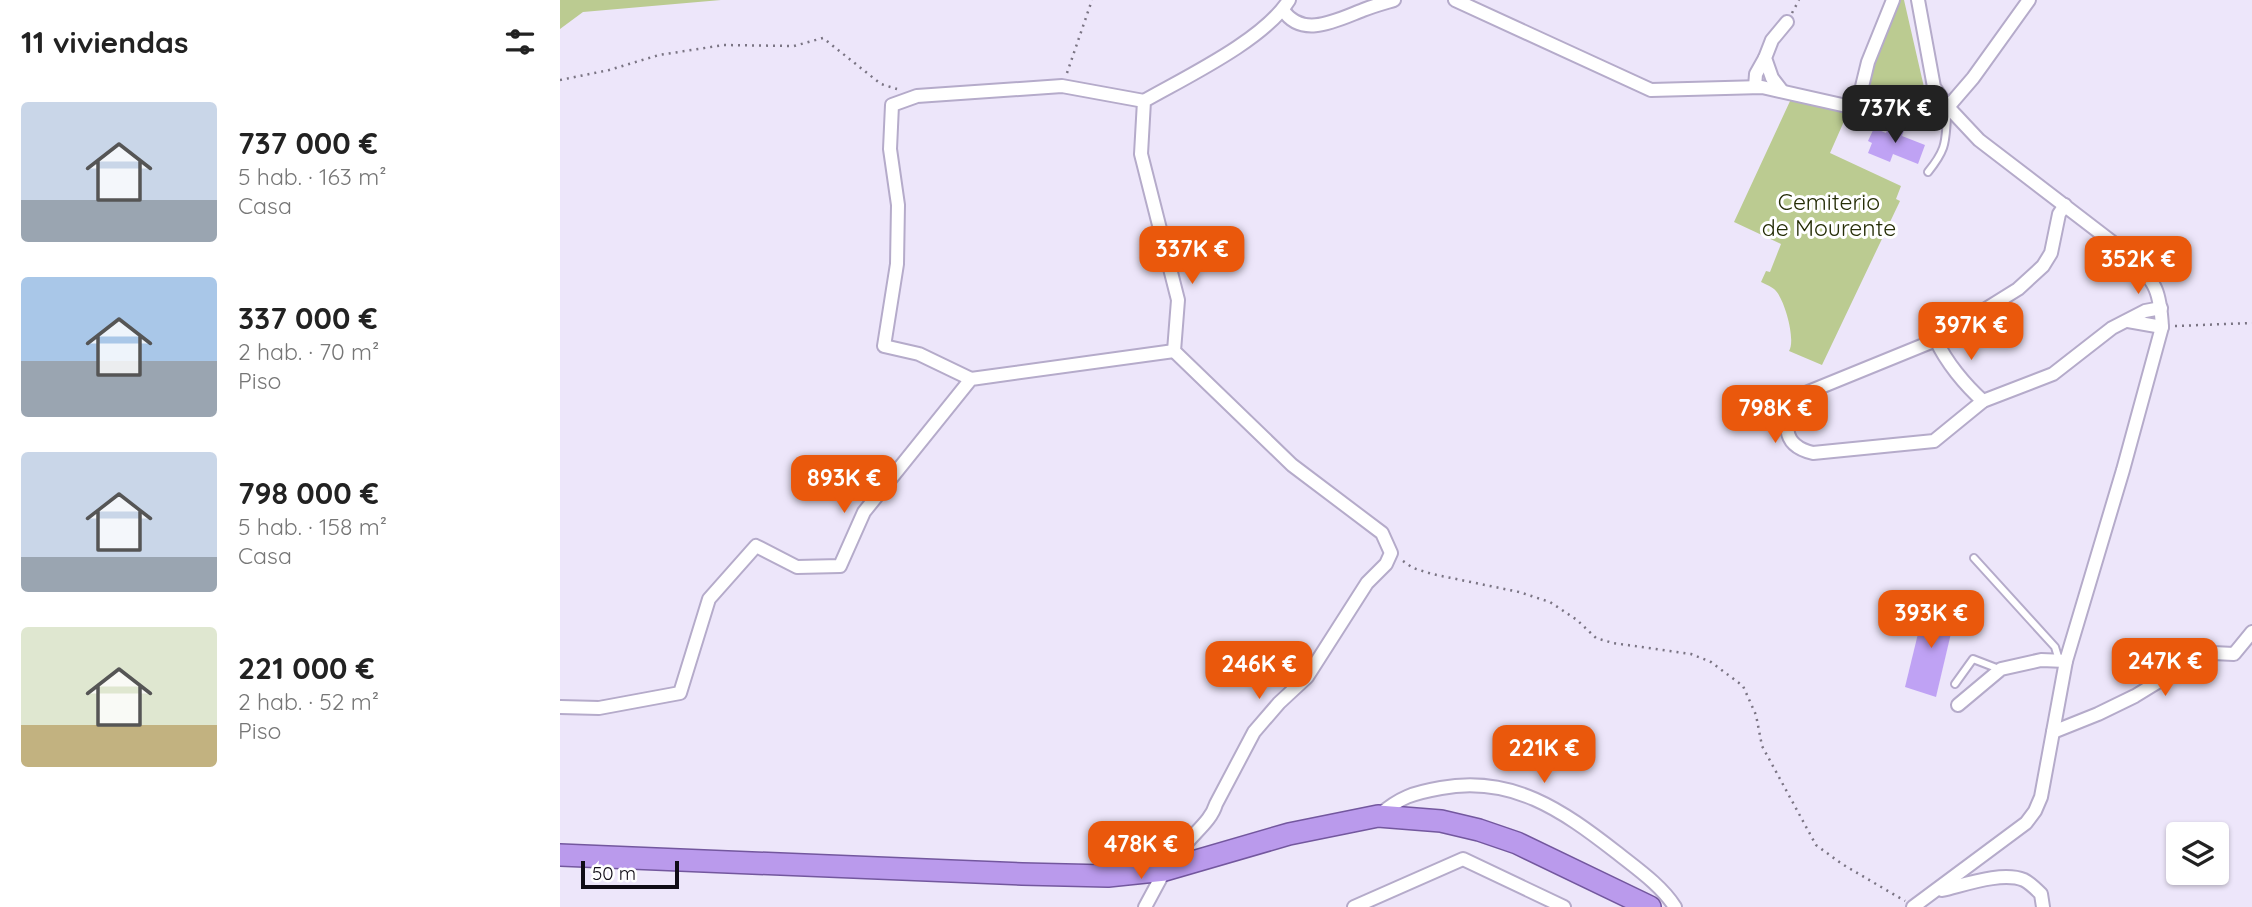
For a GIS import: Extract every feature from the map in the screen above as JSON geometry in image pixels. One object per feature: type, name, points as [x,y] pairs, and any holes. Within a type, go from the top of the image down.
[{"type":"highway","points":[[560,855],[1108,876],[1170,869],[1289,834],[1378,816],[1441,821],[1479,830],[1517,843],[1650,907]]},
{"type":"street","points":[[1263,28],[1314,26],[1394,0]]},
{"type":"street","points":[[1455,0],[1651,90],[1755,87],[1851,107],[1858,103],[1868,62],[1893,0]]},
{"type":"street","points":[[1914,907],[2026,823],[2041,797],[2063,661],[2123,470],[2162,327],[2161,307],[2153,281],[2133,258],[1979,140],[1948,107],[1934,87],[1918,0]]},
{"type":"street","points":[[1948,107],[1973,78],[2029,0]]},
{"type":"street","points":[[1286,5],[1288,18],[1300,24],[1314,26]]},
{"type":"street","points":[[1174,351],[971,379],[919,354],[884,346],[897,264],[898,205],[890,149],[892,105],[916,96],[1062,86],[1144,101],[1263,28],[1286,5]]},
{"type":"street","points":[[1755,87],[1756,74],[1772,40],[1787,22]]},
{"type":"street","points":[[1765,58],[1772,78],[1782,91]]},
{"type":"street","points":[[1144,101],[1141,153],[1178,300],[1174,351]]},
{"type":"street","points":[[2065,205],[2059,214],[2051,253],[2032,278],[1936,340],[1801,395],[1787,420],[1787,434],[1793,443],[1800,450],[1813,453],[1934,441],[1983,401],[2053,374],[2099,337],[2145,311],[2161,307]]},
{"type":"street","points":[[2128,321],[2162,327]]},
{"type":"street","points":[[1936,340],[1972,391],[1983,401]]},
{"type":"street","points":[[1146,907],[1181,850],[1213,813],[1254,732],[1279,703],[1307,677],[1367,583],[1386,564],[1391,553],[1382,533],[1292,465],[1174,351]]},
{"type":"street","points":[[560,707],[599,708],[680,693],[709,599],[756,545],[797,567],[841,565],[864,512],[971,379]]},
{"type":"street","points":[[2053,732],[2135,696],[2184,666],[2213,653],[2234,654],[2252,632]]},
{"type":"street","points":[[1958,705],[2001,669],[2041,660],[2063,661]]},
{"type":"street","points":[[1378,816],[1395,801],[1421,792],[1455,786],[1497,786],[1540,801],[1584,827],[1641,872],[1675,907]]},
{"type":"street","points":[[1354,907],[1463,859],[1557,906]]},
{"type":"street","points":[[1926,907],[1937,891],[1979,881],[2018,878],[2041,894],[2043,907]]},
{"type":"street","points":[[1934,907],[1937,891]]},
{"type":"lane","points":[[1928,172],[1944,147],[1948,134],[1948,107]]},
{"type":"lane","points":[[1973,558],[2055,647],[2063,661]]},
{"type":"lane","points":[[1955,684],[1973,659],[2001,669]]},
{"type":"path","points":[[1062,86],[1092,0]]},
{"type":"path","points":[[560,80],[609,70],[659,55],[724,45],[794,46],[823,38],[881,84],[916,96]]},
{"type":"path","points":[[2162,327],[2252,323]]},
{"type":"path","points":[[1391,553],[1413,568],[1432,574],[1519,592],[1550,602],[1577,620],[1596,638],[1691,654],[1711,662],[1743,686],[1756,715],[1762,746],[1816,845],[1842,864],[1914,907]]},
{"type":"green space","points":[[560,0],[721,0],[583,12],[560,29]]},
{"type":"green space","points":[[1895,0],[1904,0],[1929,109],[1927,121],[1910,117],[1911,121],[1868,106],[1868,79]]},
{"type":"green space","name":"Cemiterio de Mourente","points":[[1791,99],[1849,110],[1830,153],[1901,186],[1896,199],[1900,201],[1822,365],[1789,351],[1790,330],[1783,303],[1775,290],[1761,282],[1766,271],[1770,272],[1781,244],[1734,222]]},
{"type":"building","points":[[1890,123],[1905,128],[1902,136],[1925,145],[1918,164],[1893,154],[1890,162],[1868,153],[1872,143],[1868,141],[1874,128],[1886,133]]},
{"type":"building","points":[[1925,605],[1956,612],[1936,697],[1905,687]]}]
